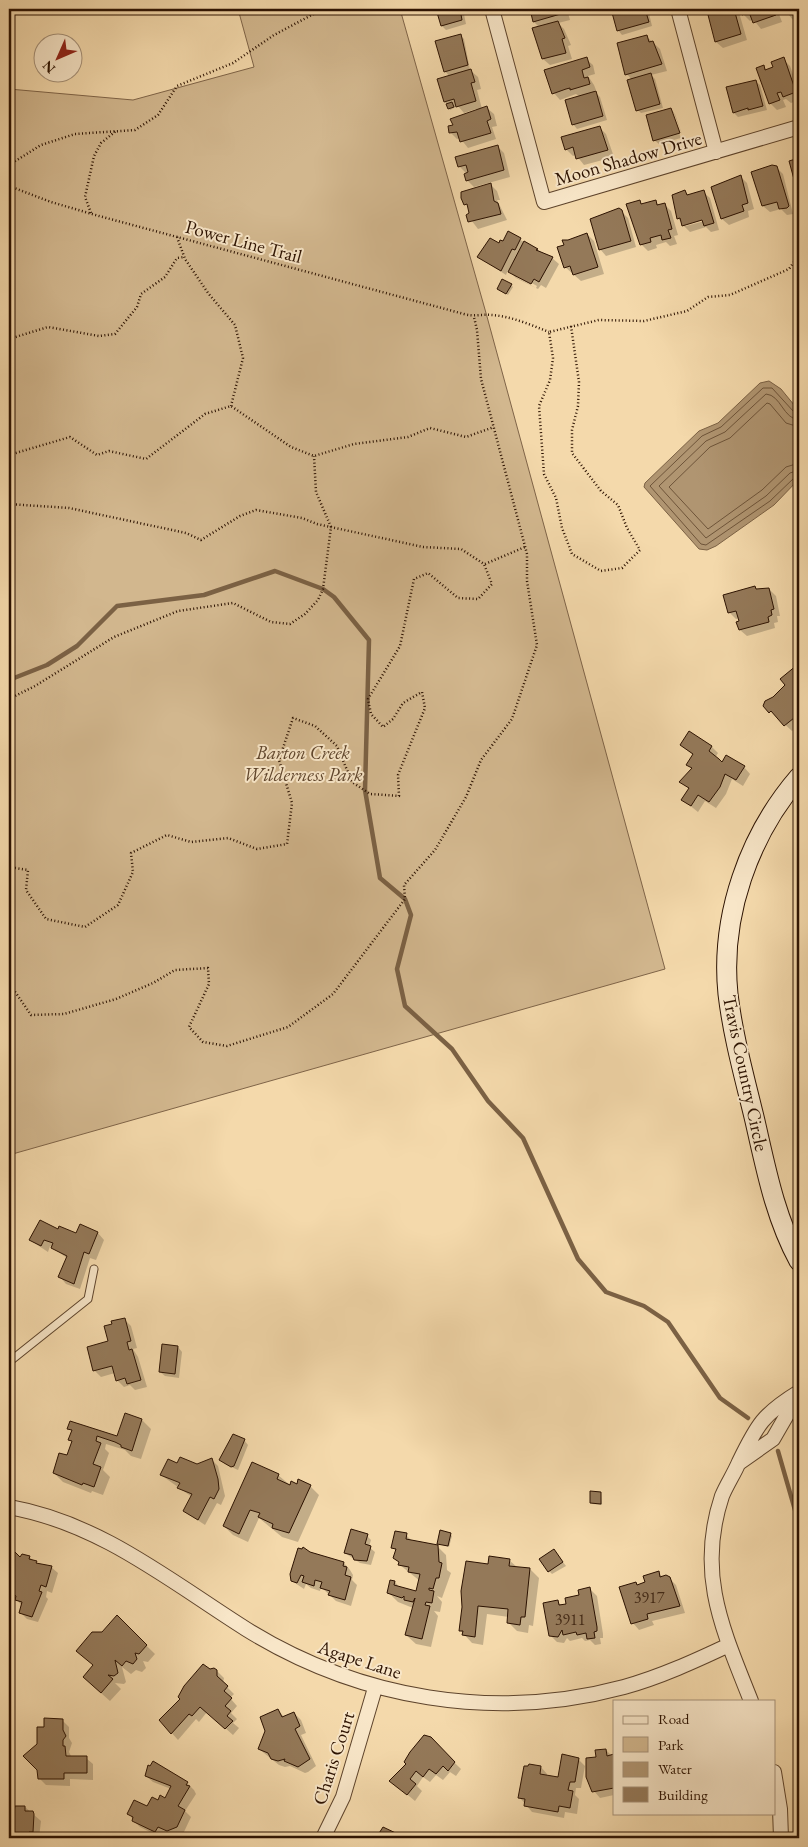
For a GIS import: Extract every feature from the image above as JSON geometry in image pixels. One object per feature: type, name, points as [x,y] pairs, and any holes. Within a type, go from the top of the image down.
[{"type":"street","name":"Moon Shadow Drive","points":[[492,9],[544,202],[799,127]]},
{"type":"street","points":[[678,9],[716,152]]},
{"type":"street","name":"Travis Country Circle","points":[[799,777],[770,817],[757,841],[739,884],[729,938],[727,964],[728,994],[736,1042],[772,1197],[785,1235],[799,1261]]},
{"type":"street","points":[[739,1463],[772,1439],[799,1393]]},
{"type":"street","points":[[752,1700],[729,1645],[714,1596],[712,1548],[715,1522],[722,1496],[749,1439],[761,1421],[778,1405],[799,1393]]},
{"type":"street","name":"Agape Lane","points":[[9,1507],[55,1518],[104,1539],[272,1645],[319,1667],[375,1688],[449,1700],[510,1702],[563,1699],[624,1687],[693,1662],[729,1645]]},
{"type":"street","name":"Charis Court","points":[[323,1838],[343,1797],[375,1688]]},
{"type":"street","points":[[776,1785],[780,1810],[781,1838]]},
{"type":"lane","points":[[9,1362],[88,1299],[94,1269]]},
{"type":"path","points":[[9,165],[40,145],[75,134],[135,130],[158,115],[177,86],[233,63],[274,35],[323,9]]},
{"type":"path","points":[[91,214],[85,197],[94,156],[101,143],[116,131]]},
{"type":"path","name":"Power Line Trail","points":[[9,186],[51,202],[91,214],[474,316],[492,315],[548,332]]},
{"type":"path","points":[[177,237],[184,257],[208,293],[235,325],[243,358],[230,406]]},
{"type":"path","points":[[571,326],[579,382],[578,406],[572,430],[572,454],[601,491],[618,504],[627,528],[640,550],[622,568],[601,571],[572,554],[562,528],[556,498],[544,474],[538,406],[550,380],[552,365],[548,332],[571,326],[599,320],[644,320],[687,311],[708,297],[730,295],[789,268],[799,255]]},
{"type":"path","points":[[9,339],[48,327],[99,336],[115,334],[137,308],[141,294],[165,277],[177,258],[184,257]]},
{"type":"path","points":[[9,983],[31,1015],[64,1014],[116,999],[153,983],[174,970],[208,968],[209,984],[189,1027],[203,1042],[227,1046],[288,1027],[333,994],[404,899],[404,885],[435,850],[466,797],[481,760],[512,719],[537,645],[527,581],[527,554],[481,379],[474,316]]},
{"type":"path","points":[[9,455],[70,437],[97,455],[109,452],[146,459],[205,414],[230,406]]},
{"type":"path","points":[[230,406],[291,447],[314,456],[354,444],[408,438],[430,428],[466,437],[494,427]]},
{"type":"path","points":[[9,699],[114,638],[178,610],[233,603],[271,622],[290,624],[305,614],[318,600],[323,589],[331,527],[316,492],[314,456]]},
{"type":"path","points":[[9,504],[69,508],[186,533],[201,540],[240,516],[256,510],[302,518],[331,527],[423,548],[462,549],[484,564],[492,584],[478,599],[458,598],[428,573],[414,580],[400,646],[368,699],[371,714],[383,727],[392,719],[403,703],[422,692],[425,708],[398,776],[399,796],[370,794],[352,782],[337,746],[315,726],[293,718],[279,760],[292,803],[287,844],[257,849],[228,838],[191,842],[167,835],[131,853],[133,872],[118,905],[85,927],[46,918],[26,890],[28,870],[9,867]]},
{"type":"path","points":[[484,564],[525,547]]},
{"type":"green space","name":"Barton Creek Wilderness Park","points":[[238,9],[400,9],[486,313],[665,969],[9,1155],[9,89],[133,100],[254,67]]},
{"type":"water","points":[[769,381],[781,389],[799,411],[799,479],[774,505],[716,546],[707,550],[699,549],[644,487],[645,483],[699,431],[718,423],[760,383]]},
{"type":"building","points":[[436,9],[460,9],[462,20],[441,26]]},
{"type":"building","points":[[530,9],[563,9],[564,13],[533,22]]},
{"type":"building","points":[[611,9],[645,9],[649,22],[617,31]]},
{"type":"building","points":[[734,9],[741,34],[715,42],[707,11]]},
{"type":"building","points":[[740,9],[774,9],[776,15],[753,23],[749,12],[742,15]]},
{"type":"building","points":[[782,9],[795,9],[785,14]]},
{"type":"building","points":[[558,21],[565,38],[562,39],[566,53],[542,59],[532,28]]},
{"type":"building","points":[[461,34],[468,65],[444,72],[435,41]]},
{"type":"building","points":[[647,35],[649,42],[653,41],[662,64],[625,75],[617,43]]},
{"type":"building","points":[[587,57],[590,67],[582,70],[584,78],[588,77],[590,84],[552,94],[544,70]]},
{"type":"building","points":[[784,57],[796,92],[783,97],[781,92],[777,93],[780,100],[769,104],[756,68],[764,65],[765,70],[773,67],[771,62]]},
{"type":"building","points":[[799,58],[799,71],[795,60]]},
{"type":"building","points":[[471,69],[475,82],[471,83],[476,101],[456,107],[454,99],[444,102],[437,79]]},
{"type":"building","points":[[651,73],[660,104],[636,111],[627,80]]},
{"type":"building","points":[[756,80],[763,106],[733,113],[726,87]]},
{"type":"building","points":[[596,91],[603,116],[572,125],[565,100]]},
{"type":"building","points":[[452,102],[454,107],[448,109],[446,104]]},
{"type":"building","points":[[487,106],[491,119],[487,121],[491,133],[460,142],[457,132],[449,133],[448,126],[453,125],[450,119]]},
{"type":"building","points":[[671,108],[680,133],[653,141],[646,115]]},
{"type":"building","points":[[600,126],[608,150],[576,159],[573,147],[565,150],[561,137]]},
{"type":"building","points":[[498,145],[504,170],[466,181],[464,174],[468,172],[466,165],[458,167],[455,157]]},
{"type":"building","points":[[799,158],[799,194],[798,194],[789,161]]},
{"type":"building","points":[[772,165],[777,166],[789,206],[787,208],[779,209],[777,202],[762,206],[751,172]]},
{"type":"building","points":[[741,175],[748,203],[742,205],[744,211],[721,219],[711,187]]},
{"type":"building","points":[[491,183],[494,201],[498,203],[501,214],[468,222],[466,215],[469,213],[467,204],[464,205],[461,192]]},
{"type":"building","points":[[685,190],[687,195],[704,190],[714,223],[704,226],[702,220],[682,226],[680,218],[677,219],[672,195]]},
{"type":"building","points":[[640,200],[641,204],[656,200],[657,205],[665,203],[672,229],[668,230],[671,238],[662,240],[661,235],[650,238],[651,242],[640,245],[626,204]]},
{"type":"building","points":[[619,208],[622,210],[631,241],[599,250],[590,219]]},
{"type":"building","points":[[508,231],[521,238],[515,250],[512,249],[501,271],[477,257],[490,238],[499,243],[500,240],[503,241]]},
{"type":"building","points":[[587,233],[598,267],[573,275],[570,266],[564,268],[557,247],[564,245],[562,240],[568,240]]},
{"type":"building","points":[[524,241],[538,249],[536,250],[553,257],[539,282],[534,279],[531,284],[508,272]]},
{"type":"building","points":[[502,279],[512,284],[506,294],[497,289]]},
{"type":"building","points":[[755,586],[756,589],[769,588],[774,609],[771,610],[772,615],[768,617],[769,622],[739,630],[736,622],[739,621],[736,611],[728,613],[723,595]]},
{"type":"building","points":[[797,665],[799,666],[799,706],[793,712],[796,715],[794,718],[784,726],[771,711],[769,713],[763,706],[765,701],[773,697],[785,685],[780,679]]},
{"type":"building","points":[[689,731],[712,746],[709,751],[722,762],[726,755],[745,766],[736,780],[725,774],[720,787],[709,802],[698,795],[691,806],[681,800],[689,788],[679,782],[692,768],[686,765],[693,754],[680,745]]},
{"type":"building","points":[[40,1220],[58,1229],[59,1226],[76,1233],[80,1224],[98,1232],[89,1254],[84,1252],[74,1284],[58,1277],[67,1256],[51,1248],[53,1243],[44,1240],[41,1246],[29,1240]]},
{"type":"building","points":[[125,1318],[131,1341],[127,1342],[129,1350],[132,1349],[141,1380],[127,1384],[125,1378],[116,1381],[112,1366],[93,1371],[87,1347],[108,1341],[104,1326],[112,1324],[111,1321]]},
{"type":"building","points":[[162,1344],[178,1346],[175,1374],[159,1372]]},
{"type":"building","points":[[125,1413],[142,1419],[132,1451],[121,1447],[121,1445],[115,1442],[97,1436],[96,1441],[101,1443],[93,1464],[101,1467],[94,1487],[83,1483],[82,1485],[53,1473],[59,1453],[67,1455],[72,1441],[68,1440],[72,1430],[67,1429],[70,1421],[117,1436]]},
{"type":"building","points":[[233,1434],[245,1439],[234,1466],[231,1467],[219,1460]]},
{"type":"building","points":[[180,1457],[197,1464],[212,1458],[218,1479],[219,1489],[214,1499],[210,1497],[198,1520],[183,1511],[192,1494],[177,1488],[180,1483],[160,1475],[168,1459],[177,1463]]},
{"type":"building","points":[[252,1462],[279,1474],[277,1479],[290,1485],[291,1481],[297,1484],[298,1479],[311,1485],[289,1533],[272,1528],[273,1524],[258,1517],[260,1513],[250,1510],[239,1534],[223,1526]]},
{"type":"building","points":[[590,1491],[601,1492],[601,1504],[590,1503]]},
{"type":"building","points":[[351,1529],[368,1534],[365,1544],[371,1546],[367,1561],[354,1560],[352,1555],[344,1553]]},
{"type":"building","points":[[440,1530],[451,1533],[448,1546],[437,1544]]},
{"type":"building","points":[[395,1531],[407,1533],[406,1539],[438,1545],[439,1562],[442,1563],[439,1578],[436,1578],[433,1589],[429,1588],[429,1590],[434,1591],[432,1603],[426,1602],[425,1605],[430,1606],[422,1639],[405,1635],[415,1598],[413,1602],[404,1600],[404,1596],[402,1598],[387,1593],[390,1580],[395,1581],[394,1585],[416,1591],[420,1574],[408,1572],[409,1567],[398,1565],[399,1562],[393,1558],[396,1549],[391,1548]]},
{"type":"building","points":[[303,1547],[310,1552],[344,1562],[343,1566],[347,1567],[345,1575],[351,1577],[345,1600],[328,1595],[330,1591],[320,1588],[322,1582],[315,1580],[314,1586],[302,1582],[304,1576],[301,1575],[297,1583],[291,1581],[290,1574],[298,1548],[302,1549]]},
{"type":"building","points":[[554,1549],[563,1562],[548,1572],[539,1559]]},
{"type":"building","points":[[14,1551],[20,1557],[22,1554],[30,1556],[29,1559],[37,1561],[36,1563],[52,1566],[46,1587],[41,1585],[39,1591],[42,1592],[32,1617],[19,1613],[22,1602],[15,1600],[16,1596],[9,1592],[9,1561],[11,1560],[9,1557],[10,1553]]},
{"type":"building","points":[[489,1556],[510,1559],[509,1566],[530,1568],[525,1617],[521,1617],[520,1625],[507,1623],[508,1609],[478,1606],[475,1637],[462,1635],[463,1631],[459,1631],[462,1607],[461,1591],[466,1561],[488,1564]]},
{"type":"building","points":[[659,1571],[660,1577],[666,1575],[670,1577],[680,1606],[647,1614],[648,1619],[631,1624],[619,1587],[636,1582],[637,1585],[645,1582],[643,1576]]},
{"type":"building","points":[[590,1587],[597,1627],[597,1631],[594,1632],[595,1638],[587,1639],[586,1633],[577,1635],[576,1632],[563,1635],[562,1630],[558,1637],[549,1636],[543,1603],[558,1600],[559,1605],[566,1604],[565,1598],[579,1595],[578,1590]]},
{"type":"building","points":[[117,1615],[147,1645],[139,1654],[135,1653],[137,1659],[133,1664],[126,1661],[122,1666],[115,1660],[118,1673],[114,1676],[108,1675],[113,1679],[101,1693],[83,1677],[93,1665],[76,1651],[92,1632],[102,1632]]},
{"type":"building","points":[[203,1664],[210,1669],[214,1668],[217,1670],[217,1676],[228,1686],[224,1691],[232,1698],[225,1706],[231,1711],[227,1716],[233,1721],[225,1729],[200,1707],[192,1716],[189,1714],[171,1734],[159,1720],[180,1699],[178,1697],[184,1686]]},
{"type":"building","points":[[278,1709],[282,1717],[294,1712],[300,1726],[295,1729],[310,1759],[298,1767],[284,1761],[285,1759],[278,1761],[271,1759],[268,1753],[258,1749],[265,1731],[260,1717]]},
{"type":"building","points":[[44,1718],[63,1719],[63,1730],[66,1736],[63,1740],[63,1746],[65,1746],[66,1756],[87,1756],[87,1773],[64,1773],[64,1779],[38,1779],[37,1770],[23,1756],[37,1744],[37,1727],[44,1727]]},
{"type":"building","points":[[424,1735],[431,1737],[455,1762],[448,1771],[443,1766],[436,1774],[429,1769],[423,1777],[416,1771],[410,1779],[416,1784],[407,1795],[389,1781],[406,1764],[404,1762],[410,1752]]},
{"type":"building","points":[[606,1749],[607,1756],[613,1754],[613,1788],[592,1792],[586,1777],[586,1758],[596,1757],[595,1750]]},
{"type":"building","points":[[562,1754],[579,1758],[575,1782],[570,1782],[568,1790],[573,1791],[570,1808],[559,1806],[558,1812],[524,1806],[525,1799],[518,1798],[524,1766],[529,1764],[541,1766],[540,1774],[558,1777]]},
{"type":"building","points":[[153,1761],[188,1782],[186,1785],[190,1786],[178,1806],[185,1810],[177,1827],[167,1831],[158,1827],[155,1832],[132,1821],[133,1817],[127,1814],[134,1800],[147,1806],[152,1797],[158,1800],[160,1795],[165,1798],[171,1786],[145,1776],[148,1765],[150,1766]]},
{"type":"building","points":[[15,1806],[25,1806],[25,1811],[33,1811],[33,1832],[29,1832],[29,1838],[9,1838],[9,1813],[14,1813]]},
{"type":"building","points":[[383,1827],[402,1836],[401,1838],[376,1838]]},
{"type":"waterway","points":[[9,680],[47,665],[77,646],[117,606],[204,595],[275,571],[323,589],[334,597],[369,640],[365,790],[380,878],[405,899],[411,915],[397,969],[405,1006],[452,1049],[488,1101],[523,1138],[578,1259],[606,1292],[644,1306],[668,1322],[720,1398],[748,1418]]},
{"type":"waterway","points":[[778,1451],[799,1524]]}]
